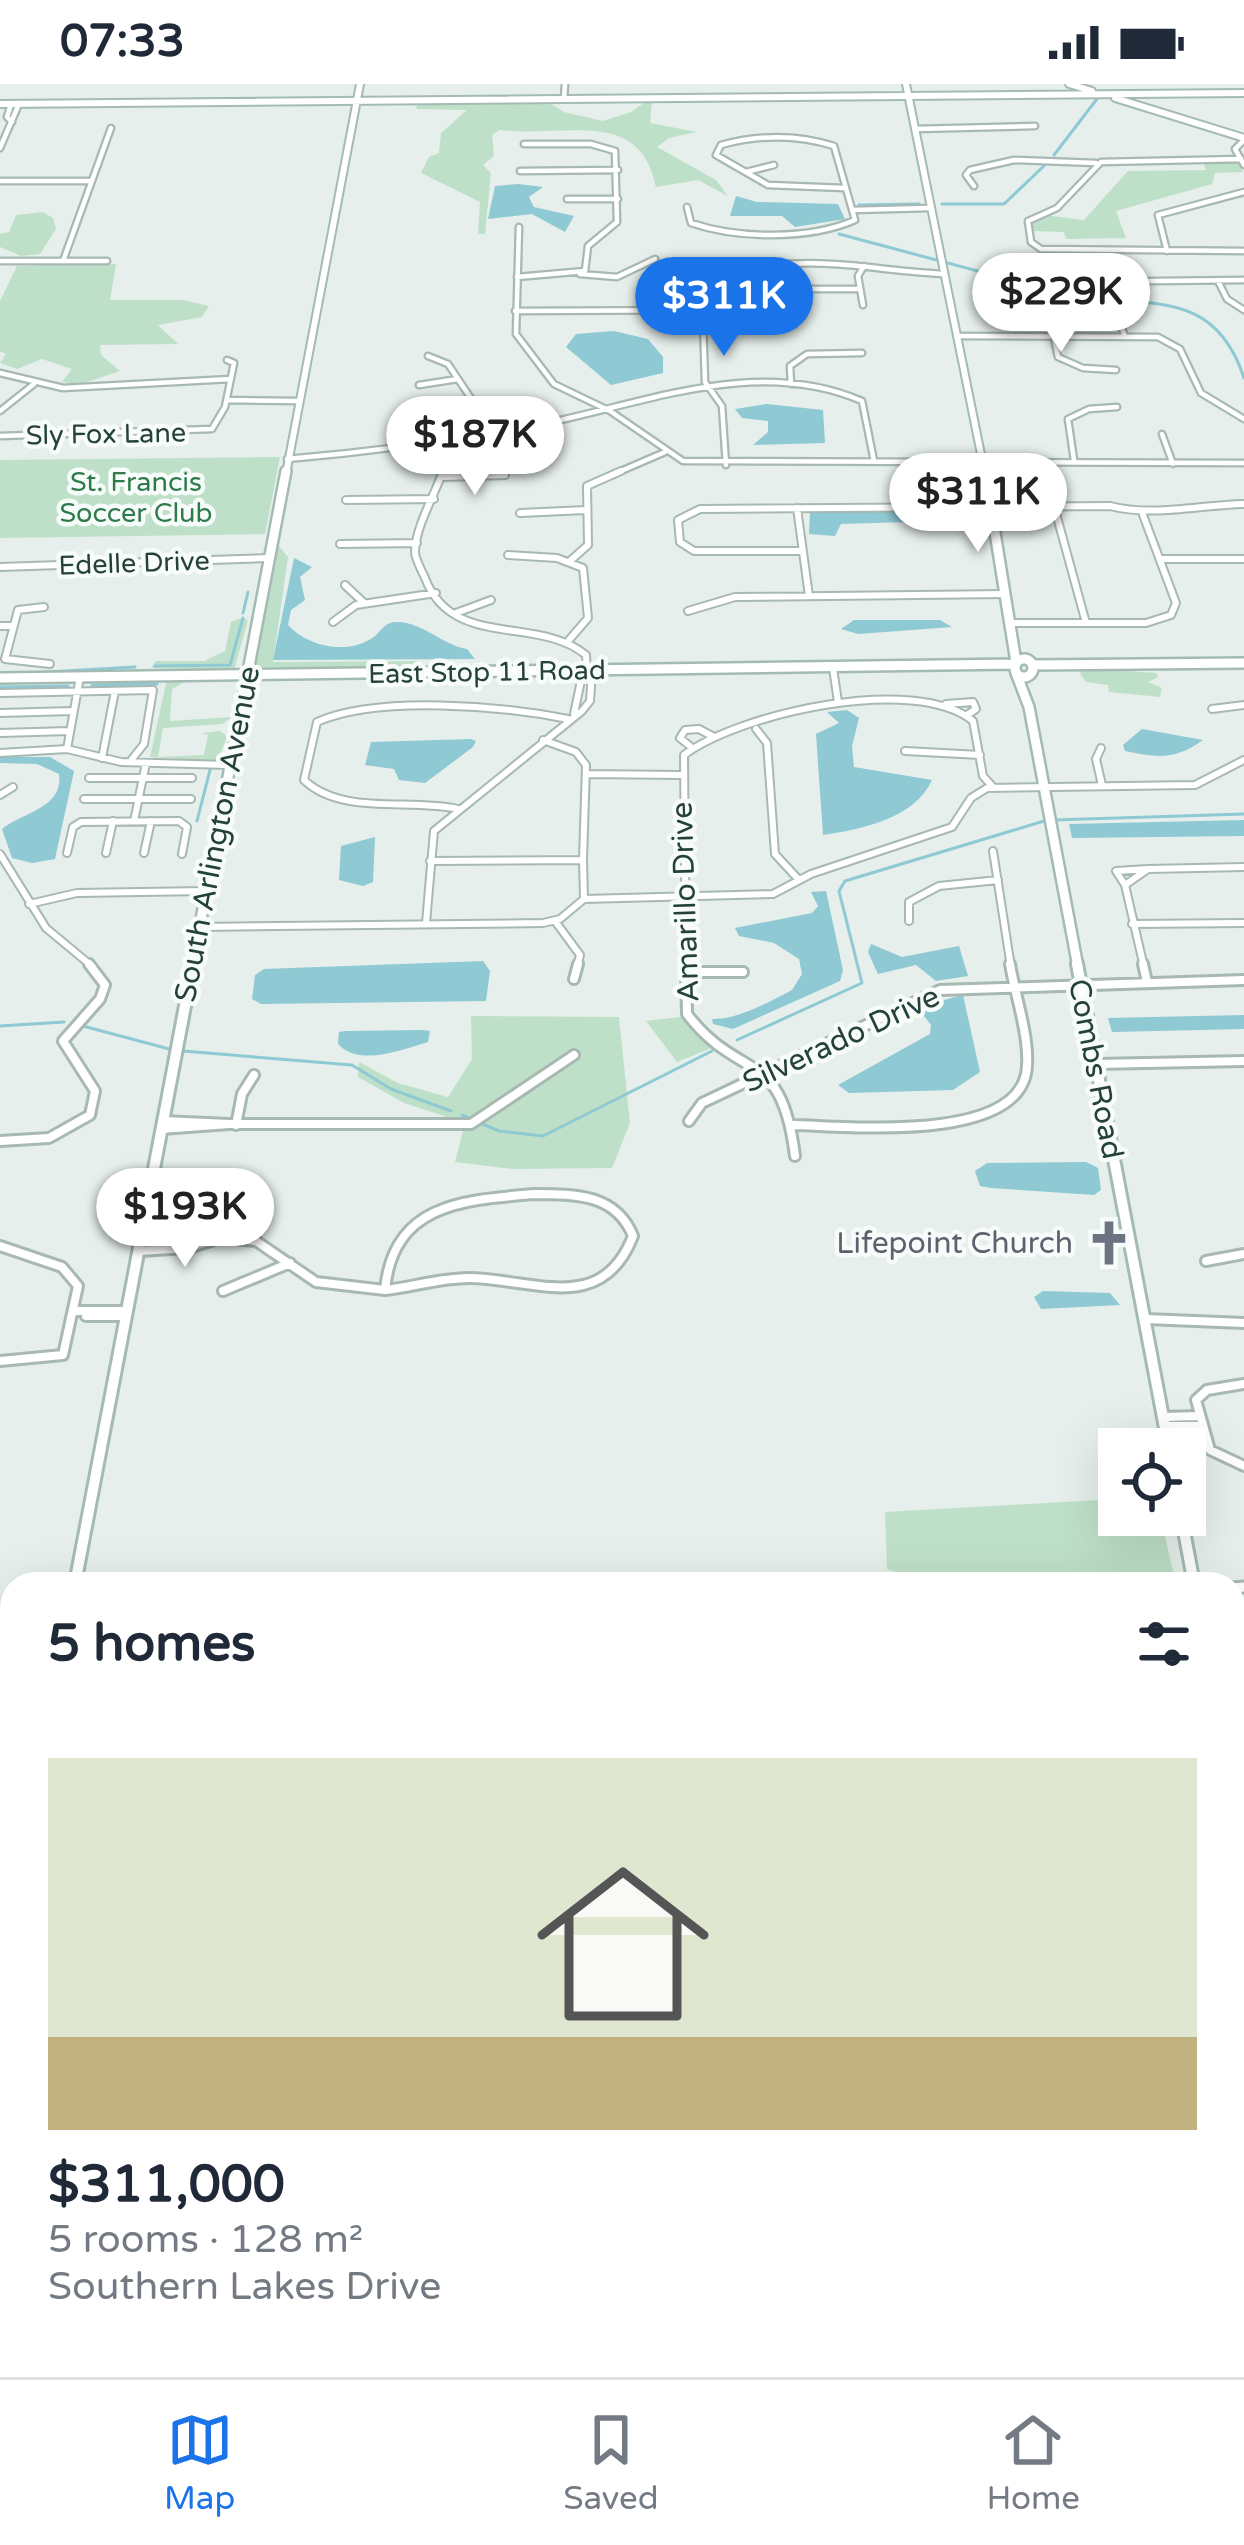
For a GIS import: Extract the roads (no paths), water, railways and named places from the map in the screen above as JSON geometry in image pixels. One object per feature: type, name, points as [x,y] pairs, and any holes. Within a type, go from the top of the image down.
[{"type":"street","name":"South Arlington Avenue","points":[[78,1572],[360,84]]},
{"type":"street","points":[[564,99],[565,84]]},
{"type":"street","points":[[906,84],[992,506],[1017,642],[1014,667]]},
{"type":"street","points":[[974,186],[966,176],[970,170],[1014,160],[1243,162],[1239,149],[1244,141],[1069,84]]},
{"type":"street","points":[[1233,84],[1241,93]]},
{"type":"street","points":[[0,104],[1241,93]]},
{"type":"street","points":[[0,148],[15,104]]},
{"type":"street","points":[[915,129],[1035,126]]},
{"type":"street","points":[[63,261],[111,128]]},
{"type":"street","points":[[687,207],[689,221],[711,230],[830,230],[850,224],[854,212],[844,188],[838,150],[826,142],[729,142],[716,154],[775,187],[844,188]]},
{"type":"street","points":[[524,144],[604,146],[617,153],[616,225],[588,246],[590,265],[578,274]]},
{"type":"street","points":[[1098,164],[1057,208],[1028,221],[1031,242],[1039,250],[1244,250]]},
{"type":"street","points":[[745,173],[774,165]]},
{"type":"street","points":[[520,171],[618,170]]},
{"type":"street","points":[[0,181],[91,181]]},
{"type":"street","points":[[1167,251],[1155,220],[1159,214],[1244,192]]},
{"type":"street","points":[[567,199],[618,199]]},
{"type":"street","points":[[854,212],[930,210]]},
{"type":"street","points":[[519,226],[515,332],[551,382],[607,409],[665,452],[712,465],[982,460],[1244,463]]},
{"type":"street","points":[[518,278],[616,277],[655,260]]},
{"type":"street","points":[[727,465],[722,406],[705,385],[700,311],[704,287],[765,260],[943,269]]},
{"type":"street","points":[[0,261],[107,261]]},
{"type":"street","points":[[863,305],[858,274],[865,265]]},
{"type":"street","points":[[1116,370],[1068,364],[1056,354],[1042,292],[1054,284],[1087,282],[1244,280]]},
{"type":"street","points":[[1218,281],[1226,298],[1244,310]]},
{"type":"street","points":[[807,289],[860,289]]},
{"type":"street","points":[[515,311],[700,311],[793,319]]},
{"type":"street","points":[[1120,322],[1124,334]]},
{"type":"street","points":[[956,336],[1158,337],[1178,347],[1197,388],[1244,419]]},
{"type":"street","points":[[791,384],[790,366],[801,356],[862,353]]},
{"type":"street","points":[[428,356],[446,362],[494,433]]},
{"type":"street","points":[[219,378],[227,360],[235,363],[227,399],[298,399]]},
{"type":"street","points":[[0,374],[99,393],[231,380]]},
{"type":"street","points":[[419,385],[458,379]]},
{"type":"street","points":[[0,411],[35,383]]},
{"type":"street","points":[[287,456],[327,456],[494,433],[705,385],[791,384],[862,401],[874,461]]},
{"type":"street","name":"Sly Fox Lane","points":[[0,436],[212,429],[222,419],[227,399]]},
{"type":"street","points":[[1074,460],[1068,419],[1084,410],[1117,407]]},
{"type":"street","points":[[540,425],[556,442]]},
{"type":"street","points":[[402,427],[440,462],[443,477],[417,543],[417,560],[436,593],[455,613],[491,634],[569,640],[586,655],[590,701],[434,831],[426,923]]},
{"type":"street","points":[[1162,434],[1173,464]]},
{"type":"street","points":[[570,561],[588,545],[584,492],[591,482],[665,452]]},
{"type":"street","points":[[443,477],[505,475]]},
{"type":"street","points":[[346,500],[434,499]]},
{"type":"street","points":[[803,551],[686,547],[679,540],[678,521],[687,512],[797,508],[1110,506],[1142,514],[1180,505],[1244,504]]},
{"type":"street","points":[[1054,506],[1086,623]]},
{"type":"street","points":[[797,508],[809,596]]},
{"type":"street","points":[[520,513],[586,510]]},
{"type":"street","points":[[1013,623],[1165,618],[1176,603],[1142,514]]},
{"type":"street","points":[[340,544],[417,543]]},
{"type":"street","points":[[508,555],[570,561],[586,572],[588,618],[569,640]]},
{"type":"street","points":[[1162,560],[1244,559]]},
{"type":"street","name":"Edelle Drive","points":[[0,567],[268,560]]},
{"type":"street","points":[[345,585],[364,603]]},
{"type":"street","points":[[333,622],[343,610],[364,603],[436,593]]},
{"type":"street","points":[[688,610],[728,598],[1007,594]]},
{"type":"street","points":[[455,613],[491,599]]},
{"type":"street","points":[[44,607],[18,610],[6,661],[50,664]]},
{"type":"street","points":[[0,626],[13,626]]},
{"type":"street","points":[[1017,642],[1033,668]]},
{"type":"street","points":[[1033,668],[1244,663]]},
{"type":"street","name":"Combs Road","points":[[1014,667],[1025,688],[1165,1428]]},
{"type":"street","points":[[833,668],[838,702]]},
{"type":"street","points":[[1025,688],[1033,668]]},
{"type":"street","name":"East Stop 11 Road","points":[[0,678],[1033,668]]},
{"type":"street","points":[[68,749],[80,677]]},
{"type":"street","points":[[0,693],[153,690],[143,745],[132,759]]},
{"type":"street","points":[[102,758],[115,691]]},
{"type":"street","points":[[945,705],[958,699],[973,702],[976,710],[967,716]]},
{"type":"street","points":[[715,737],[702,730],[685,730],[680,738],[692,747],[838,702],[945,705],[967,716],[976,727],[992,787]]},
{"type":"street","points":[[1212,709],[1244,705]]},
{"type":"street","points":[[458,808],[430,801],[337,800],[312,792],[304,780],[311,734],[324,715],[529,709],[568,719]]},
{"type":"street","points":[[0,713],[73,711]]},
{"type":"street","points":[[755,728],[767,743],[775,854],[799,880]]},
{"type":"street","points":[[0,733],[69,731]]},
{"type":"street","points":[[544,740],[576,752],[586,765],[584,899]]},
{"type":"street","name":"Amarillo Drive","points":[[692,747],[682,758],[686,1007],[692,1023],[766,1073],[785,1096],[794,1125],[795,1156]]},
{"type":"street","points":[[1101,748],[1096,759],[1102,785]]},
{"type":"street","points":[[0,753],[68,749],[146,764],[228,765]]},
{"type":"street","points":[[905,751],[980,755]]},
{"type":"street","points":[[200,927],[555,921],[584,899],[763,896],[949,829],[974,794],[992,787],[1195,785],[1244,760]]},
{"type":"street","points":[[134,821],[146,764]]},
{"type":"street","points":[[586,774],[682,775]]},
{"type":"street","points":[[89,778],[192,778]]},
{"type":"street","points":[[0,795],[13,787]]},
{"type":"street","points":[[84,799],[191,799]]},
{"type":"street","points":[[106,853],[113,821]]},
{"type":"street","points":[[144,854],[151,821]]},
{"type":"street","points":[[67,853],[73,827],[81,822],[151,821],[185,824],[182,854]]},
{"type":"street","points":[[794,1125],[963,1122],[991,1116],[1018,1098],[1028,1077],[993,850]]},
{"type":"street","points":[[0,854],[29,904],[60,944],[104,979],[101,997],[63,1041],[67,1055],[92,1085],[96,1100],[86,1119],[42,1140],[0,1142]]},
{"type":"street","points":[[430,861],[584,860]]},
{"type":"street","points":[[1147,982],[1118,868],[1244,867]]},
{"type":"street","points":[[1125,885],[1148,869]]},
{"type":"street","points":[[909,922],[909,902],[921,892],[958,881],[998,880]]},
{"type":"street","points":[[29,904],[77,893],[206,891]]},
{"type":"street","points":[[555,921],[580,955],[574,980]]},
{"type":"street","points":[[1132,924],[1244,922]]},
{"type":"street","points":[[685,972],[743,972]]},
{"type":"street","name":"Silverado Drive","points":[[689,1121],[702,1103],[931,993],[1244,980]]},
{"type":"street","points":[[162,1125],[477,1121],[574,1055]]},
{"type":"street","points":[[1097,1064],[1244,1060]]},
{"type":"street","points":[[233,1124],[254,1075]]},
{"type":"street","points":[[221,1237],[227,1191],[239,1179]]},
{"type":"street","points":[[142,1231],[256,1241],[305,1277],[335,1288],[385,1291],[452,1279],[573,1288],[610,1277],[624,1266],[634,1236],[621,1213],[595,1199],[466,1199],[428,1213],[401,1234],[388,1261],[385,1291]]},
{"type":"street","points":[[139,1251],[188,1248],[221,1237]]},
{"type":"street","points":[[0,1246],[72,1273],[79,1286],[63,1354],[46,1360],[0,1360]]},
{"type":"street","points":[[1205,1261],[1244,1254]]},
{"type":"street","points":[[223,1291],[290,1263]]},
{"type":"street","points":[[73,1314],[126,1314]]},
{"type":"street","points":[[1146,1319],[1244,1323]]},
{"type":"street","points":[[1244,1384],[1199,1394],[1200,1421],[1210,1450],[1244,1466]]},
{"type":"street","points":[[1164,1421],[1200,1421]]},
{"type":"street","points":[[1185,1536],[1192,1572]]},
{"type":"street","points":[[0,2012],[0,2037]]},
{"type":"water","points":[[495,186],[543,187],[529,197],[534,207],[574,216],[565,232],[532,214],[488,219]]},
{"type":"water","points":[[736,196],[757,202],[838,204],[845,219],[795,227],[782,216],[730,216]]},
{"type":"water","points":[[614,331],[648,339],[663,357],[663,373],[611,385],[566,347],[576,334]]},
{"type":"water","points":[[767,404],[823,410],[825,443],[753,445],[768,432],[768,421],[742,418],[735,409]]},
{"type":"water","points":[[905,511],[908,522],[841,524],[835,536],[809,534],[810,512]]},
{"type":"water","points":[[294,558],[312,567],[300,577],[305,600],[291,610],[288,625],[306,639],[353,646],[389,623],[406,623],[467,649],[475,659],[273,660]]},
{"type":"water","points":[[854,620],[940,620],[952,627],[858,634],[841,629]]},
{"type":"water","points":[[847,710],[859,718],[852,746],[854,767],[932,780],[901,813],[823,835],[816,734],[839,723],[827,712]]},
{"type":"water","points":[[1142,729],[1203,740],[1166,756],[1125,751],[1123,745]]},
{"type":"water","points":[[476,741],[473,747],[425,783],[399,780],[394,769],[365,765],[371,742]]},
{"type":"water","points":[[0,757],[50,757],[74,771],[55,859],[32,863],[12,858],[2,829],[49,802],[59,785],[59,774],[37,764],[0,763]]},
{"type":"water","points":[[1244,820],[1244,836],[1072,838],[1069,824]]},
{"type":"water","points":[[375,837],[373,882],[363,886],[339,880],[341,846]]},
{"type":"water","points":[[826,891],[843,970],[840,981],[733,1029],[713,1024],[712,1019],[742,1013],[792,990],[802,974],[799,959],[774,943],[739,936],[735,928],[812,913],[818,906],[811,892]]},
{"type":"water","points":[[871,944],[902,957],[959,946],[968,976],[936,981],[916,965],[878,974],[868,952]]},
{"type":"water","points":[[483,961],[490,971],[486,1001],[261,1004],[252,999],[255,975],[264,969]]},
{"type":"water","points":[[963,995],[980,1072],[953,1090],[849,1093],[838,1085],[930,1034],[931,1025],[917,1007]]},
{"type":"water","points":[[1244,1015],[1244,1029],[1112,1032],[1108,1018]]},
{"type":"water","points":[[345,1031],[430,1031],[428,1042],[381,1055],[357,1055],[338,1044],[339,1032]]},
{"type":"water","points":[[1086,1162],[1098,1168],[1101,1190],[1094,1195],[980,1186],[975,1171],[987,1163]]},
{"type":"water","points":[[1043,1291],[1110,1293],[1120,1305],[1041,1309],[1034,1297]]},
{"type":"waterway","points":[[1054,155],[1100,95]]},
{"type":"waterway","points":[[942,204],[1004,204],[1046,164]]},
{"type":"waterway","points":[[859,205],[919,204]]},
{"type":"waterway","points":[[839,234],[1034,286]]},
{"type":"waterway","points":[[1056,292],[1192,313],[1213,326],[1230,347],[1244,378]]},
{"type":"waterway","points":[[243,613],[248,592]]},
{"type":"waterway","points":[[155,666],[230,665],[243,618]]},
{"type":"waterway","points":[[30,673],[135,667]]},
{"type":"waterway","points":[[92,685],[157,684]]},
{"type":"waterway","points":[[0,687],[68,686]]},
{"type":"waterway","points":[[197,821],[210,770]]},
{"type":"waterway","points":[[1054,820],[1244,814]]},
{"type":"waterway","points":[[737,1040],[862,983],[839,891],[845,881],[1044,821]]},
{"type":"waterway","points":[[0,1026],[64,1022]]},
{"type":"waterway","points":[[83,1026],[173,1050]]},
{"type":"waterway","points":[[183,1051],[352,1065],[391,1089],[451,1111]]},
{"type":"waterway","points":[[462,1115],[499,1131],[543,1136],[712,1051]]},
{"type":"place","name":"Lifepoint Church","points":[[1109,1243]]},
{"type":"park label","name":"St. Francis Soccer Club","points":[[136,498]]}]
